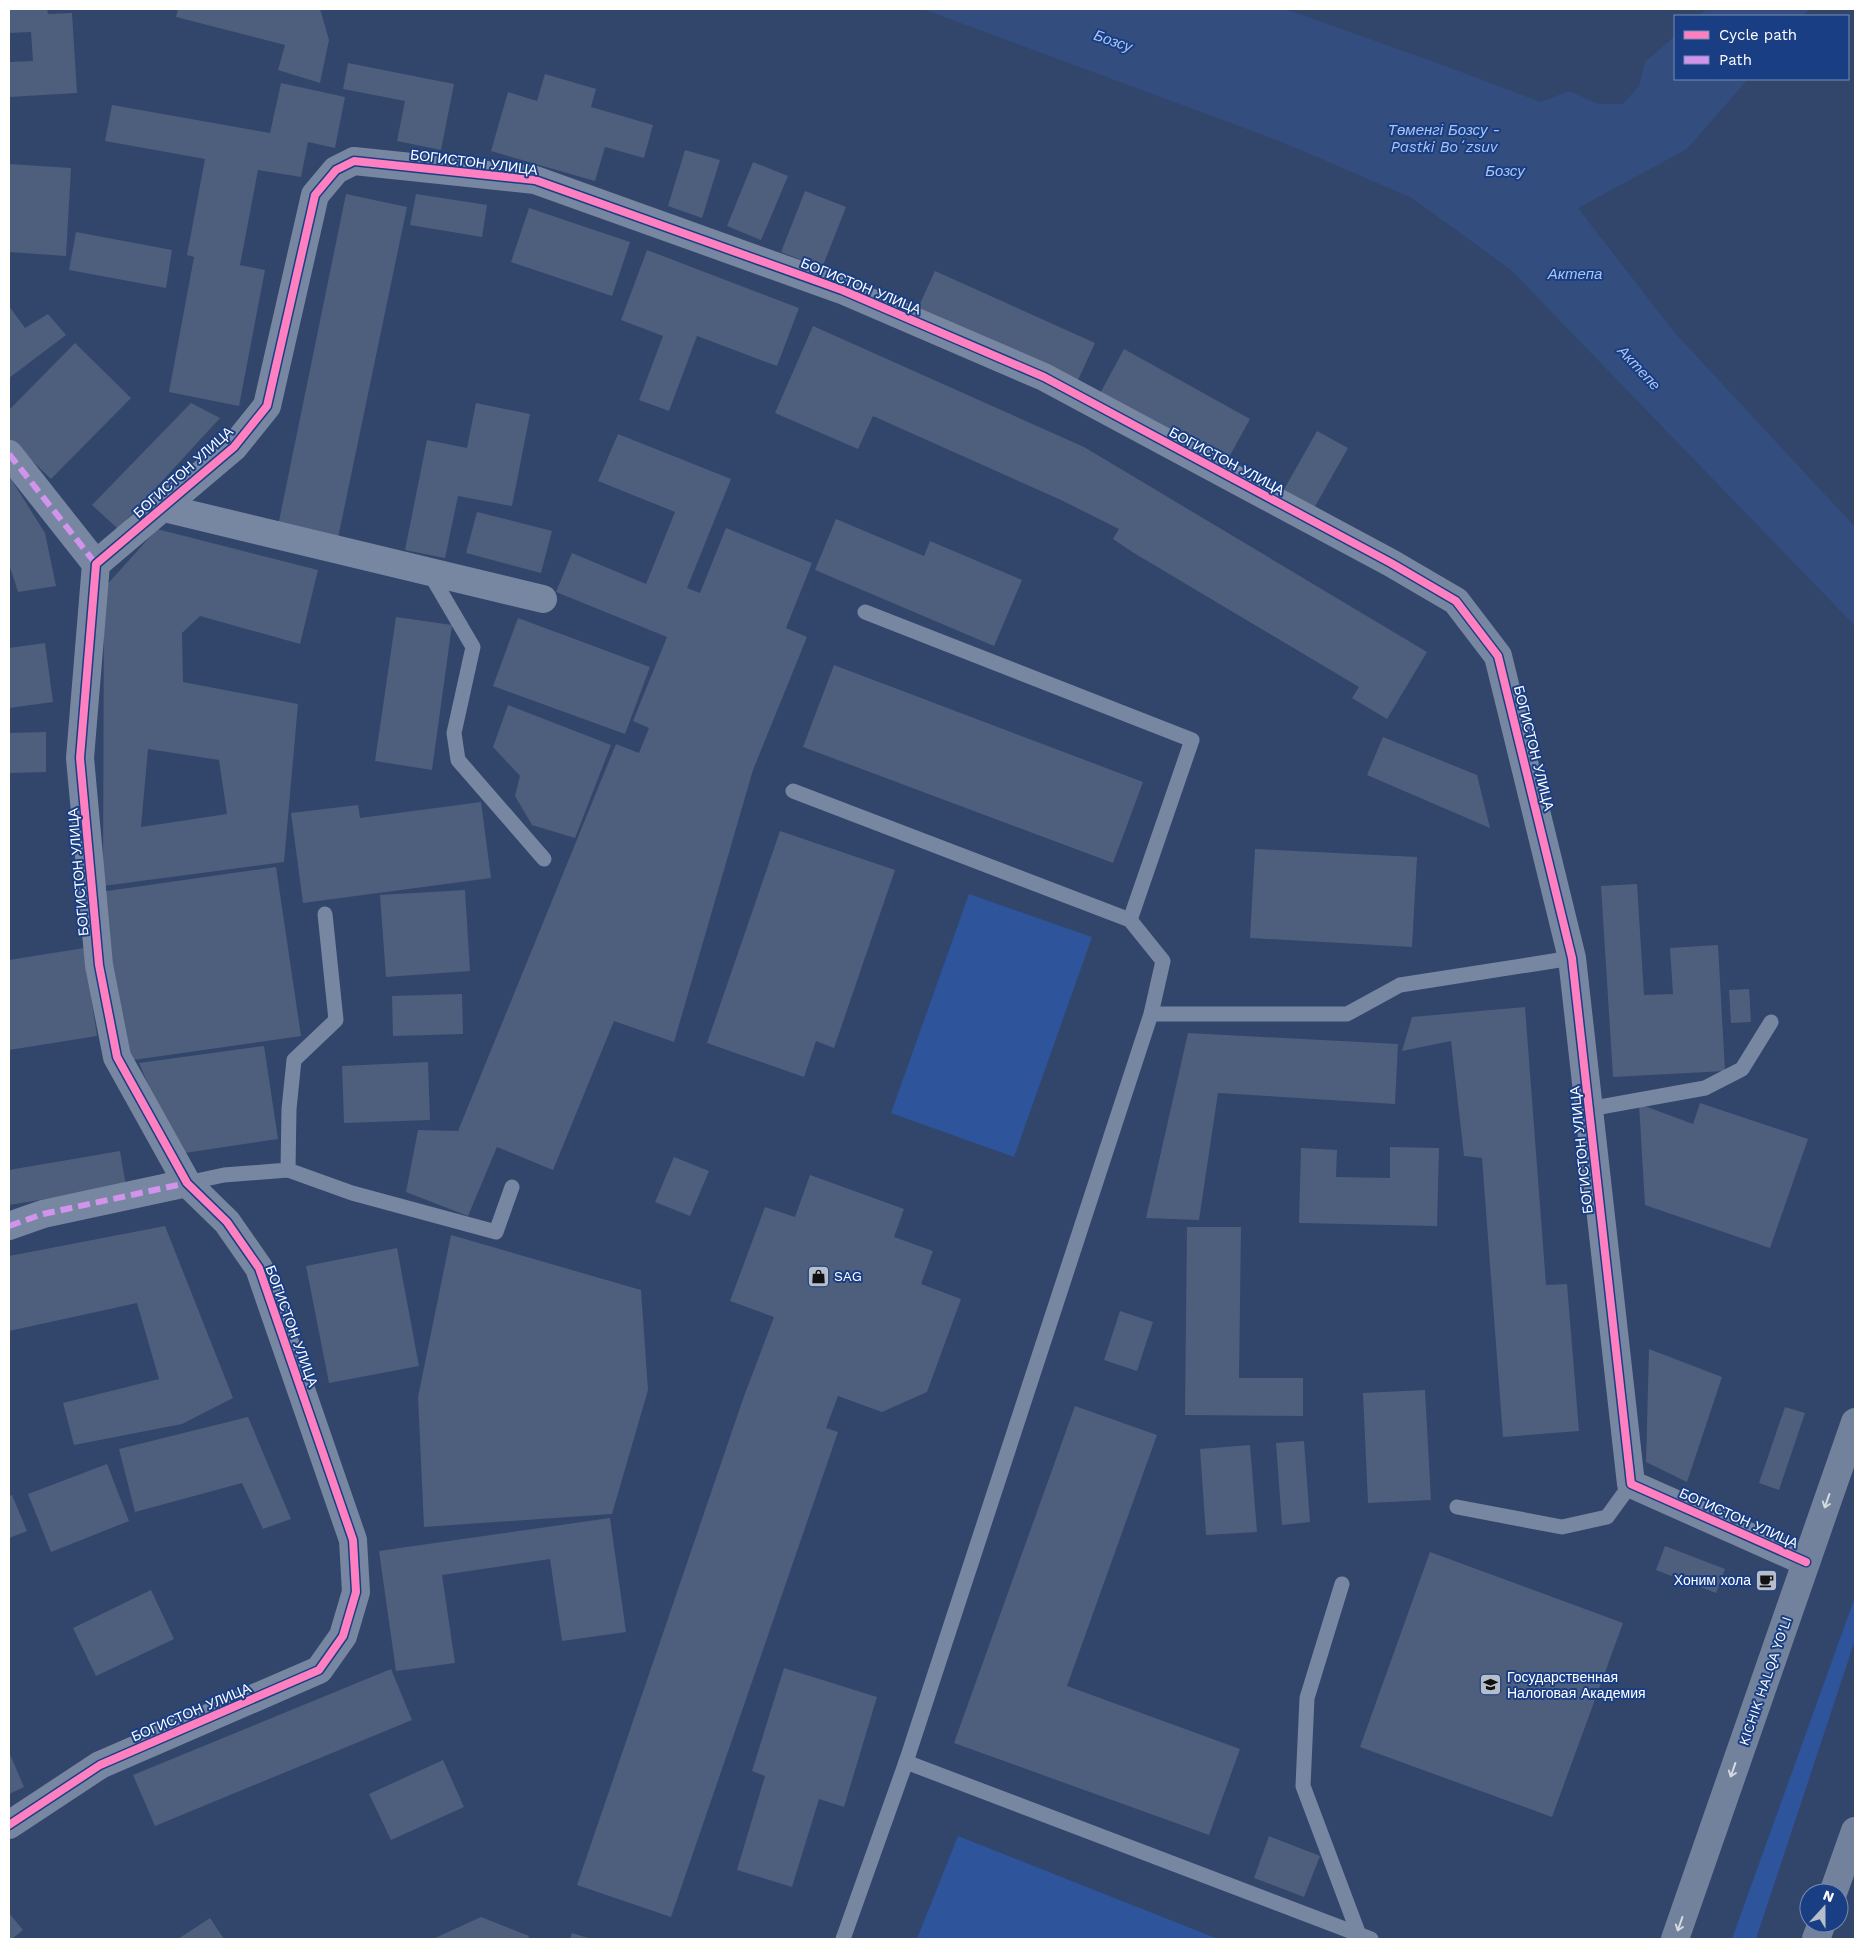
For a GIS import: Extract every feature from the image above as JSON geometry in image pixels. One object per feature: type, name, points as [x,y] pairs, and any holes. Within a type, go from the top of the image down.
[{"type":"highway","name":"KICHIK HALQA YO'LI","points":[[1674,1939],[1806,1562],[1848,1467],[1855,1422]]},
{"type":"highway","points":[[1836,1883],[1855,1831]]},
{"type":"street","name":"БОГИСТОН УЛИЦА","points":[[9,1825],[100,1765],[319,1670],[343,1636],[356,1592],[353,1540],[259,1268],[227,1222],[187,1183],[117,1058],[100,965],[80,758],[96,564],[234,447],[267,406],[315,195],[336,170],[354,162],[535,180],[842,290],[1044,377],[1391,563],[1456,601],[1498,656],[1572,958],[1631,1484],[1806,1562]]},
{"type":"street","points":[[9,454],[96,564]]},
{"type":"street","points":[[164,508],[543,599]]},
{"type":"street","points":[[9,1226],[43,1214],[187,1183]]},
{"type":"lane","points":[[429,572],[473,647],[454,733],[458,760],[544,859]]},
{"type":"lane","points":[[865,612],[1192,740],[1130,920]]},
{"type":"lane","points":[[793,791],[1130,920],[1163,961],[1151,1014],[906,1762],[843,1939]]},
{"type":"lane","points":[[288,1170],[289,1109],[294,1060],[336,1020],[325,914]]},
{"type":"lane","points":[[1151,1014],[1347,1014],[1400,984],[1572,958]]},
{"type":"lane","points":[[1589,1109],[1705,1088],[1742,1069],[1771,1022]]},
{"type":"lane","points":[[187,1183],[224,1175],[288,1170],[352,1193],[496,1232],[512,1187]]},
{"type":"lane","points":[[1457,1507],[1562,1527],[1607,1517],[1631,1484]]},
{"type":"lane","points":[[1342,1584],[1307,1698],[1303,1786],[1365,1937]]},
{"type":"lane","points":[[906,1762],[1365,1937]]},
{"type":"shaded area","points":[[969,894],[1092,937],[1014,1157],[891,1113]]},
{"type":"shaded area","points":[[1855,1597],[1855,1640],[1756,1939],[1732,1939]]},
{"type":"shaded area","points":[[958,1836],[1218,1939],[917,1939]]},
{"type":"water","name":"Бозсу","points":[[923,9],[1285,9],[1541,102],[1569,91],[1598,104],[1623,104],[1639,86],[1645,62],[1674,37],[1674,80],[1747,80],[1687,149],[1578,208],[1674,332],[1855,527],[1855,626],[1511,270],[1412,198],[1282,142]]},
{"type":"water","points":[[1707,9],[1809,9],[1804,15],[1700,15]]},
{"type":"building","points":[[9,9],[47,9],[48,14],[72,13],[77,93],[9,97],[9,62],[33,61],[31,32],[9,33]]},
{"type":"building","points":[[178,9],[320,9],[329,40],[320,83],[278,70],[285,45],[176,17]]},
{"type":"building","points":[[348,63],[454,84],[441,150],[397,141],[405,101],[343,89]]},
{"type":"building","points":[[545,74],[596,89],[591,107],[653,125],[644,158],[605,147],[595,181],[491,151],[508,92],[537,101]]},
{"type":"building","points":[[281,83],[345,97],[335,148],[308,142],[301,177],[258,170],[240,265],[265,270],[239,406],[169,392],[194,257],[187,255],[205,159],[105,141],[112,105],[270,133]]},
{"type":"building","points":[[685,150],[720,160],[702,218],[668,206]]},
{"type":"building","points":[[753,162],[788,176],[761,240],[727,226]]},
{"type":"building","points":[[9,164],[71,168],[66,256],[9,252]]},
{"type":"building","points":[[805,191],[846,207],[822,268],[781,252]]},
{"type":"building","points":[[346,194],[407,207],[338,538],[278,526]]},
{"type":"building","points":[[416,194],[487,205],[482,237],[410,225]]},
{"type":"building","points":[[529,208],[630,242],[612,296],[511,262]]},
{"type":"building","points":[[76,232],[172,250],[166,288],[69,270]]},
{"type":"building","points":[[647,250],[799,308],[777,366],[697,336],[669,411],[639,400],[663,336],[621,320]]},
{"type":"building","points":[[935,271],[1095,343],[1078,380],[918,308]]},
{"type":"building","points":[[9,306],[25,328],[48,314],[66,335],[9,378]]},
{"type":"building","points":[[813,326],[1084,447],[1427,652],[1387,719],[1352,698],[1359,687],[1134,553],[1113,539],[1119,529],[1061,500],[873,416],[858,449],[775,413]]},
{"type":"building","points":[[75,343],[131,398],[51,479],[9,438],[9,410]]},
{"type":"building","points":[[1124,349],[1250,419],[1223,468],[1097,399]]},
{"type":"building","points":[[191,403],[220,418],[118,529],[92,505]]},
{"type":"building","points":[[476,403],[530,414],[512,506],[458,496],[445,558],[405,550],[427,440],[467,448]]},
{"type":"building","points":[[1317,431],[1348,448],[1313,510],[1282,493]]},
{"type":"building","points":[[618,434],[731,479],[687,588],[700,593],[726,528],[812,563],[786,628],[807,637],[753,770],[674,1042],[614,1021],[553,1170],[497,1147],[468,1216],[406,1192],[418,1130],[458,1131],[616,744],[639,753],[649,728],[633,721],[667,637],[556,592],[572,553],[646,584],[675,512],[598,481]]},
{"type":"building","points":[[9,476],[45,533],[56,586],[18,592],[9,564]]},
{"type":"building","points":[[477,512],[552,531],[541,573],[466,553]]},
{"type":"building","points":[[836,519],[924,556],[930,541],[1022,580],[994,646],[815,570]]},
{"type":"building","points":[[157,529],[318,570],[300,644],[200,616],[182,633],[183,682],[298,704],[284,862],[103,886],[104,588]],"holes":[[[148,749],[219,760],[227,814],[141,827]]]},
{"type":"building","points":[[396,617],[452,625],[432,770],[375,761]]},
{"type":"building","points":[[518,618],[650,667],[625,734],[493,686]]},
{"type":"building","points":[[45,643],[53,702],[9,708],[9,648]]},
{"type":"building","points":[[834,665],[1143,782],[1113,863],[803,747]]},
{"type":"building","points":[[508,705],[611,745],[575,838],[532,825],[515,796],[520,776],[493,747]]},
{"type":"building","points":[[46,732],[46,772],[9,773],[9,733]]},
{"type":"building","points":[[1383,737],[1477,775],[1490,828],[1367,775]]},
{"type":"building","points":[[481,802],[491,878],[303,903],[291,813],[358,805],[360,818]]},
{"type":"building","points":[[780,831],[895,870],[834,1048],[816,1041],[804,1077],[707,1043]]},
{"type":"building","points":[[1255,849],[1417,857],[1412,947],[1250,938]]},
{"type":"building","points":[[276,867],[301,1036],[126,1061],[100,892]]},
{"type":"building","points":[[1637,884],[1644,995],[1673,994],[1670,948],[1718,945],[1725,1071],[1613,1077],[1601,886]]},
{"type":"building","points":[[465,890],[470,971],[386,977],[380,895]]},
{"type":"building","points":[[84,948],[97,1036],[9,1050],[9,960]]},
{"type":"building","points":[[1749,989],[1751,1022],[1731,1023],[1729,990]]},
{"type":"building","points":[[462,994],[463,1034],[393,1036],[392,996]]},
{"type":"building","points":[[1525,1007],[1546,1285],[1567,1284],[1579,1431],[1503,1437],[1482,1158],[1464,1156],[1451,1041],[1402,1051],[1412,1017]]},
{"type":"building","points":[[1188,1033],[1398,1044],[1395,1104],[1218,1093],[1199,1220],[1146,1218]]},
{"type":"building","points":[[264,1046],[278,1139],[178,1154],[139,1063]]},
{"type":"building","points":[[428,1062],[430,1120],[344,1123],[342,1066]]},
{"type":"building","points":[[1700,1103],[1808,1139],[1770,1248],[1645,1205],[1639,1104],[1693,1124]]},
{"type":"building","points":[[1390,1147],[1439,1148],[1437,1226],[1299,1223],[1301,1148],[1337,1150],[1336,1177],[1390,1178]]},
{"type":"building","points":[[120,1151],[126,1186],[9,1205],[9,1170]]},
{"type":"building","points":[[674,1157],[709,1171],[690,1216],[655,1202]]},
{"type":"building","points":[[810,1175],[904,1209],[894,1237],[933,1251],[921,1284],[961,1299],[927,1392],[882,1412],[838,1396],[826,1428],[838,1432],[671,1917],[577,1885],[743,1399],[774,1317],[730,1301],[765,1207],[795,1217]]},
{"type":"building","points":[[165,1226],[233,1398],[182,1424],[74,1445],[63,1403],[159,1379],[137,1303],[9,1331],[9,1256]]},
{"type":"building","points":[[1187,1227],[1241,1227],[1239,1378],[1303,1378],[1303,1416],[1185,1415]]},
{"type":"building","points":[[451,1235],[641,1290],[648,1390],[612,1514],[424,1527],[418,1397]]},
{"type":"building","points":[[397,1248],[419,1366],[329,1383],[306,1266]]},
{"type":"building","points":[[1120,1311],[1153,1322],[1137,1371],[1104,1360]]},
{"type":"building","points":[[1649,1349],[1722,1377],[1687,1482],[1646,1462]]},
{"type":"building","points":[[1425,1390],[1431,1500],[1368,1503],[1363,1393]]},
{"type":"building","points":[[1075,1406],[1157,1435],[1067,1686],[1240,1749],[1209,1835],[954,1743]]},
{"type":"building","points":[[1785,1407],[1805,1413],[1779,1490],[1759,1483]]},
{"type":"building","points":[[248,1417],[291,1519],[263,1529],[242,1483],[135,1512],[119,1449]]},
{"type":"building","points":[[1304,1441],[1310,1522],[1282,1525],[1276,1443]]},
{"type":"building","points":[[1250,1445],[1257,1532],[1206,1535],[1200,1449]]},
{"type":"building","points":[[107,1464],[129,1521],[51,1552],[28,1494]]},
{"type":"building","points":[[12,1495],[27,1531],[9,1538],[9,1496]]},
{"type":"building","points":[[610,1518],[626,1632],[562,1641],[550,1559],[442,1575],[455,1663],[396,1671],[379,1551]]},
{"type":"building","points":[[1665,1546],[1725,1569],[1716,1593],[1656,1570]]},
{"type":"building","name":"Государственная Налоговая Академия","points":[[1430,1552],[1623,1623],[1552,1817],[1360,1747]]},
{"type":"building","points":[[151,1590],[174,1639],[96,1676],[73,1628]]},
{"type":"building","points":[[784,1668],[877,1697],[844,1807],[819,1799],[792,1887],[737,1870],[765,1776],[752,1771]]},
{"type":"building","points":[[391,1669],[412,1720],[155,1826],[133,1775]]},
{"type":"building","points":[[9,1752],[24,1787],[9,1794]]},
{"type":"building","points":[[443,1760],[464,1807],[391,1840],[369,1794]]},
{"type":"building","points":[[1269,1836],[1320,1856],[1304,1897],[1254,1878]]},
{"type":"building","points":[[9,1913],[23,1930],[12,1939],[9,1939]]},
{"type":"building","points":[[481,1917],[529,1936],[528,1939],[433,1939]]},
{"type":"building","points":[[210,1918],[224,1939],[178,1939]]},
{"type":"building","points":[[572,1933],[591,1939],[570,1939]]},
{"type":"marked path","points":[[9,454],[96,564]]},
{"type":"marked path","points":[[9,1226],[43,1214],[187,1183]]},
{"type":"cycle path","points":[[9,1825],[100,1765],[319,1670],[343,1636],[356,1592],[353,1540],[259,1268],[227,1222],[187,1183],[117,1057],[99,965],[80,758],[96,564],[234,447],[267,406],[315,195],[336,170],[354,161],[535,180],[842,290],[1044,377],[1391,563],[1456,601],[1498,656],[1572,958],[1631,1484],[1806,1562]]},
{"type":"place","name":"SAG","points":[[818,1276]]},
{"type":"place","name":"Хоним хола","points":[[1767,1580]]},
{"type":"place","name":"Государственная Налоговая Академия","points":[[1491,1685]]},
{"type":"water label","name":"Төменгі Бозсу - Pastki Boʻzsuv","points":[[1444,138]]},
{"type":"water label","name":"Актепа","points":[[1575,274]]},
{"type":"water label","name":"Актепе","points":[[1639,368]]}]
